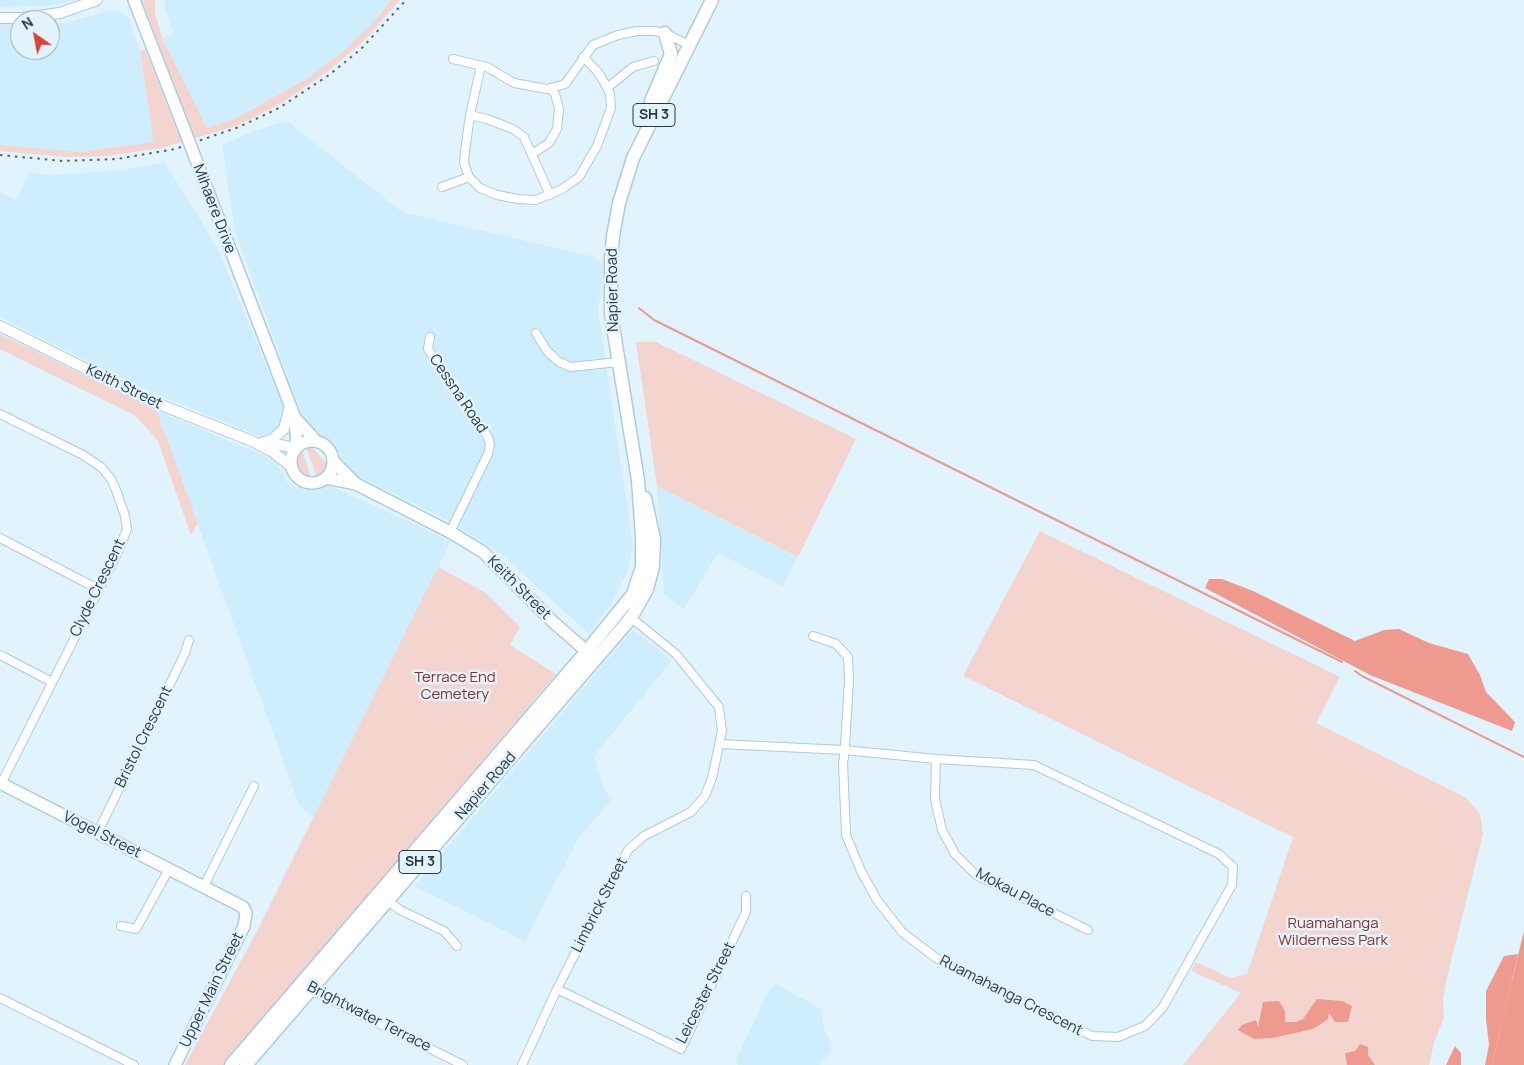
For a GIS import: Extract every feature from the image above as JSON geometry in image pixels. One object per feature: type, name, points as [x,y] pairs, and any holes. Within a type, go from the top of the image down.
[{"type":"highway","name":"Napier Road","points":[[246,1065],[306,986],[626,614],[642,567],[638,480],[618,362],[612,314],[610,259],[619,203],[638,146],[712,0]]},
{"type":"highway","points":[[638,146],[643,119],[671,54],[665,33]]},
{"type":"highway","name":"Napier Road","points":[[231,1065],[388,901],[435,837]]},
{"type":"main road","name":"Mihaere Drive","points":[[134,0],[290,406],[294,418],[297,447]]},
{"type":"main road","name":"Mihaere Drive","points":[[294,418],[316,441]]},
{"type":"main road","points":[[316,441],[326,446],[333,461],[331,471],[326,478],[315,483],[304,482],[296,476],[292,467],[292,456],[297,447],[302,443],[316,441]]},
{"type":"main road","name":"Keith Street","points":[[333,461],[356,484]]},
{"type":"main road","name":"Keith Street","points":[[326,478],[356,484],[450,532],[496,563],[552,621],[591,655]]},
{"type":"main road","name":"Vogel Street","points":[[1,784],[238,903],[246,913]]},
{"type":"main road","name":"Upper Main Street","points":[[175,1065],[244,926],[246,913]]},
{"type":"street","points":[[0,18],[23,18],[60,13],[97,0]]},
{"type":"street","points":[[453,59],[481,66],[514,83],[539,89],[550,89],[556,88],[570,80],[583,57],[593,45],[618,35],[637,31],[665,33],[689,45]]},
{"type":"street","points":[[481,66],[470,115],[464,163],[469,177],[480,188],[518,199],[536,200],[562,189],[579,176],[597,146],[610,115],[611,102],[607,88],[597,71],[583,57]]},
{"type":"street","points":[[607,88],[639,64],[654,61]]},
{"type":"street","points":[[532,154],[549,142],[557,129],[559,109],[554,94],[550,89]]},
{"type":"street","points":[[470,115],[487,118],[519,133],[527,140],[550,195]]},
{"type":"street","points":[[442,187],[469,177]]},
{"type":"street","name":"Keith Street","points":[[0,326],[151,401],[252,441],[274,452],[292,467]]},
{"type":"street","points":[[536,333],[547,352],[559,362],[571,367],[618,362]]},
{"type":"street","name":"Cessna Road","points":[[430,337],[428,349],[488,437],[490,445],[488,454],[450,532]]},
{"type":"street","points":[[266,442],[284,429],[290,406]]},
{"type":"street","name":"Clyde Crescent","points":[[0,414],[94,461],[111,479],[125,516],[127,529],[119,550],[1,784]]},
{"type":"street","name":"Keith Street","points":[[252,441],[297,447]]},
{"type":"street","points":[[0,538],[98,589]]},
{"type":"street","name":"Limbrick Street","points":[[522,1065],[557,989],[628,850],[644,836],[684,817],[700,804],[710,786],[720,744],[722,716],[715,699],[676,654],[626,614]]},
{"type":"street","points":[[813,636],[836,644],[848,657],[844,750]]},
{"type":"street","name":"Bristol Crescent","points":[[98,832],[185,653],[188,640]]},
{"type":"street","points":[[0,655],[52,682]]},
{"type":"street","name":"Ruamahanga Crescent","points":[[720,744],[844,750],[936,759],[1034,765],[1219,854],[1229,862],[1233,871],[1232,885],[1163,1008],[1145,1026],[1118,1037],[1092,1036],[936,958],[902,932],[877,900],[861,872],[846,835],[844,750]]},
{"type":"street","name":"Mokau Place","points":[[936,759],[934,800],[942,830],[955,854],[976,875],[1088,930]]},
{"type":"street","points":[[204,886],[254,786]]},
{"type":"street","points":[[121,926],[136,929],[169,869]]},
{"type":"street","name":"Leicester Street","points":[[557,989],[681,1050],[746,912],[746,896]]},
{"type":"street","points":[[388,901],[400,910],[444,932],[457,946]]},
{"type":"street","name":"Brightwater Terrace","points":[[306,986],[463,1065]]},
{"type":"street","points":[[0,998],[134,1065]]},
{"type":"shaded area","points":[[0,0],[77,0],[49,6],[0,7]]},
{"type":"shaded area","points":[[165,0],[391,0],[373,23],[342,52],[308,78],[238,117],[207,128],[162,38],[173,33],[165,9]]},
{"type":"shaded area","points":[[106,11],[118,11],[128,17],[140,51],[155,142],[80,152],[0,145],[0,20],[10,20],[10,60],[60,60],[60,23],[67,23]]},
{"type":"shaded area","points":[[287,121],[402,212],[594,257],[604,266],[598,310],[633,546],[627,573],[611,604],[589,634],[500,553],[451,522],[337,466],[307,430],[235,231],[222,145],[257,130]]},
{"type":"shaded area","points":[[165,163],[217,247],[286,413],[282,427],[274,433],[262,437],[148,391],[0,317],[0,192],[16,200],[29,172],[48,175],[115,171]]},
{"type":"shaded area","points":[[157,411],[275,460],[287,482],[296,487],[314,487],[325,483],[451,541],[314,818],[299,805]]},
{"type":"shaded area","points":[[657,486],[798,557],[783,586],[718,553],[684,609],[664,594]]},
{"type":"shaded area","points":[[1209,579],[1222,579],[1253,591],[1355,641],[1384,630],[1399,629],[1429,643],[1468,654],[1480,675],[1486,692],[1515,722],[1512,731],[1370,675],[1205,588]]},
{"type":"shaded area","points":[[633,630],[672,660],[594,756],[605,791],[612,800],[579,837],[525,941],[414,886]]},
{"type":"shaded area","points":[[1524,931],[1524,1065],[1492,1065],[1508,996]]},
{"type":"shaded area","points":[[1518,954],[1492,1065],[1485,1065],[1489,1045],[1486,1019],[1486,991],[1504,956]]},
{"type":"shaded area","points":[[776,984],[821,1009],[824,1030],[828,1035],[831,1052],[819,1065],[738,1065],[735,1062],[768,992]]},
{"type":"shaded area","points":[[1317,999],[1342,1001],[1352,1006],[1348,1022],[1335,1022],[1329,1013],[1328,1019],[1313,1029],[1272,1038],[1254,1039],[1238,1030],[1242,1025],[1256,1020],[1258,1027],[1263,1002],[1279,1001],[1285,1011],[1285,1022],[1296,1022],[1303,1019]]},
{"type":"shaded area","points":[[1360,1044],[1368,1047],[1368,1055],[1375,1065],[1347,1065],[1345,1053],[1355,1051]]},
{"type":"shaded area","points":[[1455,1046],[1461,1053],[1461,1065],[1446,1065]]},
{"type":"green space","points":[[142,0],[155,0],[155,13],[162,38],[207,128],[238,117],[308,78],[342,52],[373,23],[391,0],[400,0],[364,41],[327,72],[280,104],[236,126],[161,148],[106,156],[67,157],[0,151],[0,145],[80,152],[154,142],[140,51],[145,49],[178,133],[191,128]]},
{"type":"green space","points":[[0,334],[157,411],[198,524],[191,535],[158,441],[136,416],[0,349]]},
{"type":"green space","points":[[636,342],[656,342],[856,439],[798,557],[657,486]]},
{"type":"green space","points":[[311,446],[327,464],[325,470],[317,477],[306,447]]},
{"type":"green space","points":[[302,450],[311,477],[304,476],[296,465]]},
{"type":"green space","name":"Ruamahanga Wilderness Park","points":[[1040,531],[1340,677],[1316,723],[1465,797],[1480,814],[1483,834],[1447,977],[1443,1000],[1444,1017],[1434,1043],[1429,1065],[1183,1065],[1241,993],[1191,971],[1196,962],[1230,978],[1247,974],[1293,837],[963,676]]},
{"type":"green space","name":"Terrace End Cemetery","points":[[438,567],[486,593],[520,627],[510,645],[556,674],[224,1065],[185,1065],[257,931]]},
{"type":"waterway","points":[[639,308],[654,320],[1342,662]]},
{"type":"waterway","points":[[1355,671],[1524,757]]},
{"type":"railway","points":[[0,155],[63,161],[117,159],[175,149],[239,127],[279,108],[329,75],[361,49],[406,0]]}]
